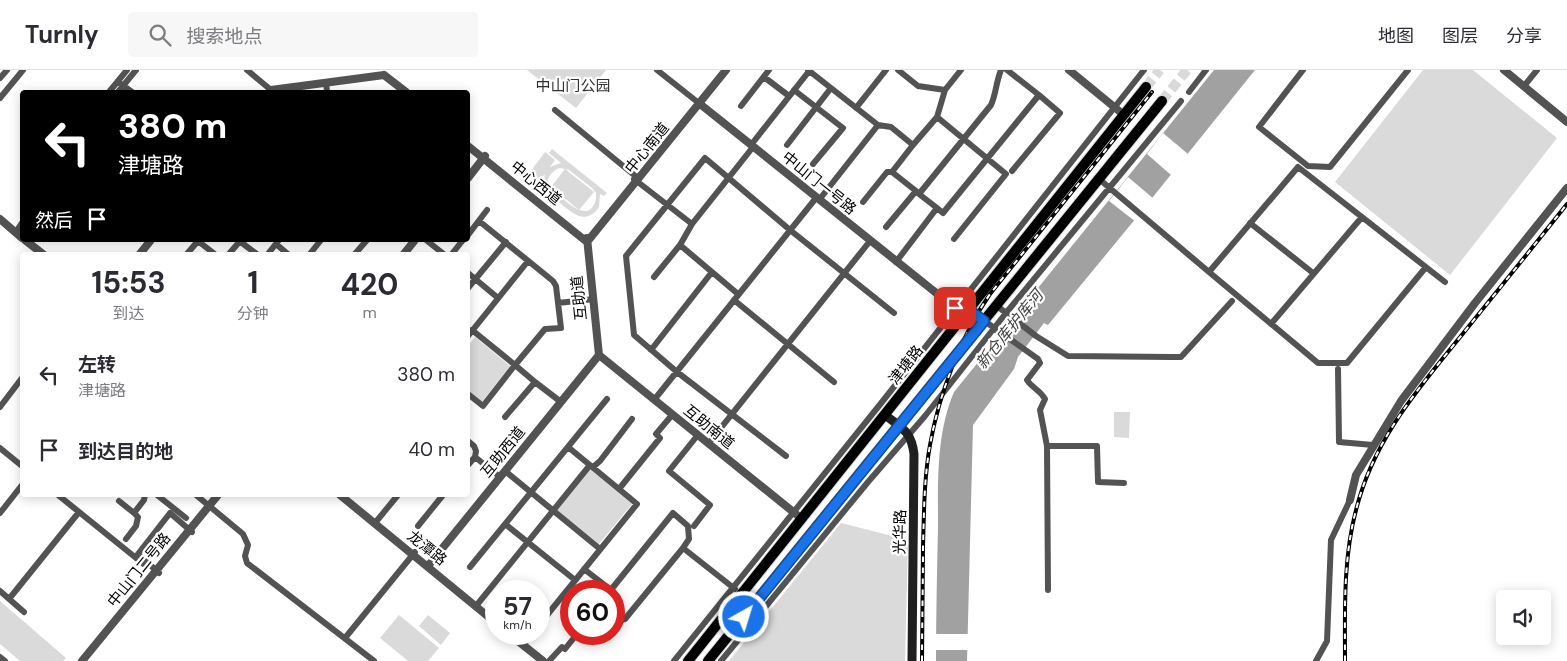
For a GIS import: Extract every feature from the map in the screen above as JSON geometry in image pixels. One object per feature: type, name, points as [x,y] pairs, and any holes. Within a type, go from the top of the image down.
[{"type":"main road","name":"津塘路","points":[[688,661],[741,595],[798,516],[885,416],[1146,87]]},
{"type":"main road","points":[[708,661],[1162,101]]},
{"type":"main road","points":[[885,416],[909,434]]},
{"type":"main road","name":"光华路","points":[[909,434],[914,454],[912,661]]},
{"type":"street","points":[[0,78],[7,70]]},
{"type":"street","points":[[0,98],[23,70]]},
{"type":"street","points":[[119,90],[127,70]]},
{"type":"street","points":[[113,90],[136,70]]},
{"type":"street","name":"中山门一号路","points":[[657,70],[896,262],[955,308],[967,313]]},
{"type":"street","name":"中心南道","points":[[698,103],[722,70]]},
{"type":"street","name":"中心南道","points":[[587,239],[726,70]]},
{"type":"street","points":[[741,106],[769,70]]},
{"type":"street","points":[[654,277],[680,246],[692,224],[730,178],[809,70],[878,125],[891,127],[913,145]]},
{"type":"street","points":[[856,108],[886,70]]},
{"type":"street","points":[[898,70],[918,86],[945,90]]},
{"type":"street","points":[[863,202],[887,172],[892,172],[938,117],[945,90],[960,70]]},
{"type":"street","points":[[886,227],[918,193],[991,105],[995,85],[1001,70]]},
{"type":"street","points":[[1007,70],[1060,112],[1012,170]]},
{"type":"street","points":[[1069,70],[1124,115]]},
{"type":"street","points":[[674,661],[733,588],[798,516],[955,308],[1144,70]]},
{"type":"street","points":[[1189,92],[1206,70]]},
{"type":"street","points":[[1303,70],[1259,127],[1308,166],[1330,167],[1408,70]]},
{"type":"street","points":[[1504,70],[1567,122]]},
{"type":"street","points":[[1524,86],[1537,70]]},
{"type":"street","points":[[252,71],[269,90]]},
{"type":"street","points":[[276,90],[384,73],[404,90]]},
{"type":"street","points":[[384,73],[398,90]]},
{"type":"street","points":[[764,77],[789,96]]},
{"type":"street","points":[[326,82],[327,90]]},
{"type":"street","points":[[121,84],[129,90]]},
{"type":"street","points":[[787,145],[831,88]]},
{"type":"street","points":[[794,90],[843,128],[813,164]]},
{"type":"street","points":[[892,172],[943,213],[1038,95]]},
{"type":"street","points":[[721,661],[1182,101]]},
{"type":"street","points":[[555,110],[692,224]]},
{"type":"street","points":[[938,117],[1006,174],[954,239]]},
{"type":"street","points":[[654,400],[790,230],[818,199],[878,125]]},
{"type":"street","name":"中心西道","points":[[470,144],[587,239]]},
{"type":"street","name":"中心西道","points":[[470,147],[483,156]]},
{"type":"street","points":[[470,172],[483,156]]},
{"type":"street","points":[[470,175],[483,156]]},
{"type":"street","points":[[786,456],[677,372],[634,335],[626,256],[705,158],[894,314]]},
{"type":"street","points":[[1209,272],[1298,167],[1445,282]]},
{"type":"street","points":[[1099,179],[1318,363],[1347,362],[1426,267]]},
{"type":"street","points":[[1316,661],[1328,641],[1331,540],[1350,500],[1356,475],[1401,401],[1469,310],[1567,188]]},
{"type":"street","points":[[896,262],[937,208]]},
{"type":"street","points":[[470,232],[487,210]]},
{"type":"street","points":[[0,215],[20,229]]},
{"type":"street","points":[[1271,324],[1362,217]]},
{"type":"street","points":[[0,219],[20,229]]},
{"type":"street","points":[[470,396],[483,406],[545,329],[561,328],[555,283],[479,221]]},
{"type":"street","points":[[1250,223],[1313,273]]},
{"type":"street","name":"互助道","points":[[587,239],[599,355]]},
{"type":"street","points":[[708,444],[870,241]]},
{"type":"street","points":[[28,242],[40,252]]},
{"type":"street","points":[[34,242],[46,252]]},
{"type":"street","points":[[141,252],[149,242]]},
{"type":"street","points":[[188,252],[196,242]]},
{"type":"street","points":[[200,242],[212,252]]},
{"type":"street","points":[[230,252],[238,242]]},
{"type":"street","points":[[242,242],[254,252]]},
{"type":"street","points":[[269,252],[277,242],[286,252]]},
{"type":"street","points":[[312,252],[320,242]]},
{"type":"street","points":[[357,252],[365,242]]},
{"type":"street","points":[[405,252],[413,242]]},
{"type":"street","points":[[409,252],[417,242]]},
{"type":"street","points":[[429,242],[441,252]]},
{"type":"street","points":[[453,252],[461,242]]},
{"type":"street","points":[[470,285],[506,242]]},
{"type":"street","points":[[680,246],[712,272],[788,345],[834,382]]},
{"type":"street","points":[[528,261],[470,333],[515,365],[561,402]]},
{"type":"street","points":[[651,350],[712,272]]},
{"type":"street","points":[[470,275],[498,298]]},
{"type":"street","points":[[558,303],[594,299]]},
{"type":"street","points":[[997,306],[1036,336],[1068,356],[1181,357],[1232,301]]},
{"type":"street","points":[[967,313],[1003,333],[1038,359],[1040,363],[1027,380],[1029,384],[1041,391],[1045,399],[1040,410],[1047,446],[1048,590]]},
{"type":"street","name":"互助南道","points":[[599,355],[798,516]]},
{"type":"street","name":"互助西道","points":[[428,565],[599,355]]},
{"type":"street","points":[[1338,369],[1339,442],[1373,445]]},
{"type":"street","points":[[505,417],[535,382]]},
{"type":"street","points":[[0,407],[20,383]]},
{"type":"street","points":[[470,567],[607,399]]},
{"type":"street","points":[[619,489],[660,438],[656,434],[672,415]]},
{"type":"street","points":[[477,605],[553,510],[591,466],[600,461],[632,419]]},
{"type":"street","points":[[694,526],[710,505],[669,471],[697,436]]},
{"type":"street","points":[[470,443],[476,449],[475,457],[470,463]]},
{"type":"street","points":[[1047,446],[1097,446],[1098,482],[1124,483]]},
{"type":"street","points":[[506,524],[575,580],[637,504],[568,447]]},
{"type":"street","points":[[0,448],[20,464]]},
{"type":"street","points":[[475,457],[531,492],[600,549]]},
{"type":"street","points":[[0,513],[20,488]]},
{"type":"street","points":[[60,497],[146,566]]},
{"type":"street","points":[[134,513],[145,497]]},
{"type":"street","points":[[160,497],[186,518]]},
{"type":"street","points":[[199,497],[246,538],[248,544],[245,560],[247,563],[374,661]]},
{"type":"street","name":"中山门二号路","points":[[86,661],[217,497]]},
{"type":"street","name":"中山门二号路","points":[[210,506],[220,497]]},
{"type":"street","name":"龙潭路","points":[[343,497],[376,522]]},
{"type":"street","name":"龙潭路","points":[[347,497],[485,612]]},
{"type":"street","points":[[376,522],[396,497]]},
{"type":"street","points":[[418,526],[441,497]]},
{"type":"street","points":[[119,501],[138,517],[136,526],[126,540]]},
{"type":"street","points":[[9,598],[79,512]]},
{"type":"street","points":[[158,572],[138,554],[170,513],[191,530]]},
{"type":"street","points":[[619,580],[673,513],[688,526],[690,532],[689,539],[683,548],[625,619]]},
{"type":"street","points":[[683,548],[741,595]]},
{"type":"street","points":[[345,638],[414,553]]},
{"type":"street","points":[[584,569],[598,580]]},
{"type":"street","name":"中山门二号路","points":[[82,661],[158,572]]},
{"type":"street","points":[[0,590],[24,612]]},
{"type":"street","points":[[550,611],[560,599]]},
{"type":"street","points":[[525,645],[546,661],[562,646],[565,649],[568,645]]},
{"type":"street","points":[[0,657],[5,661]]},
{"type":"green space","name":"中山门公园","points":[[527,70],[606,70],[576,108]]},
{"type":"green space","points":[[1423,70],[1473,70],[1557,138],[1450,275],[1335,182]]},
{"type":"green space","points":[[552,149],[607,193],[604,196],[600,194],[599,207],[594,213],[584,217],[569,211],[546,191],[544,187],[545,174],[540,179],[530,172],[545,152],[555,160],[550,167],[561,163],[549,153]],"holes":[[[557,169],[569,170],[596,193],[596,199],[590,210],[581,211],[577,209],[554,193],[548,186],[548,179]]]},
{"type":"green space","points":[[565,169],[594,192],[579,210],[551,187]]},
{"type":"green space","points":[[475,337],[510,366],[481,403],[470,394],[470,343]]},
{"type":"green space","points":[[1114,412],[1130,412],[1129,438],[1114,437]]},
{"type":"green space","points":[[590,469],[632,504],[599,544],[557,510]]},
{"type":"green space","points":[[841,523],[908,540],[905,661],[729,661]]},
{"type":"green space","points":[[0,601],[66,658],[63,661],[20,661],[0,644]]},
{"type":"green space","points":[[399,615],[439,648],[428,661],[408,661],[380,638]]},
{"type":"green space","points":[[428,615],[450,633],[441,645],[419,626]]},
{"type":"water","name":"新仓库护库河","points":[[1214,70],[1255,70],[1048,325],[1044,323],[1018,357],[1014,369],[973,425],[967,661],[936,661],[939,458],[944,424],[954,392]]},
{"type":"pier","points":[[1163,133],[1188,154],[1171,175],[1147,154]]},
{"type":"pier","points":[[1128,177],[1154,199],[1136,222],[1109,201]]},
{"type":"pier","points":[[935,634],[970,634],[969,650],[935,650]]},
{"type":"tunnel","points":[[1146,87],[1160,70]]},
{"type":"tunnel","points":[[1162,101],[1187,70]]},
{"type":"railway","points":[[922,661],[923,547],[927,470],[934,426],[952,366],[979,310],[990,294],[1152,92]]},
{"type":"railway","points":[[1345,661],[1346,585],[1349,547],[1356,510],[1374,460],[1386,437],[1415,394],[1567,204]]},
{"type":"route","points":[[744,617],[984,321],[969,310],[965,316],[955,308]]}]
